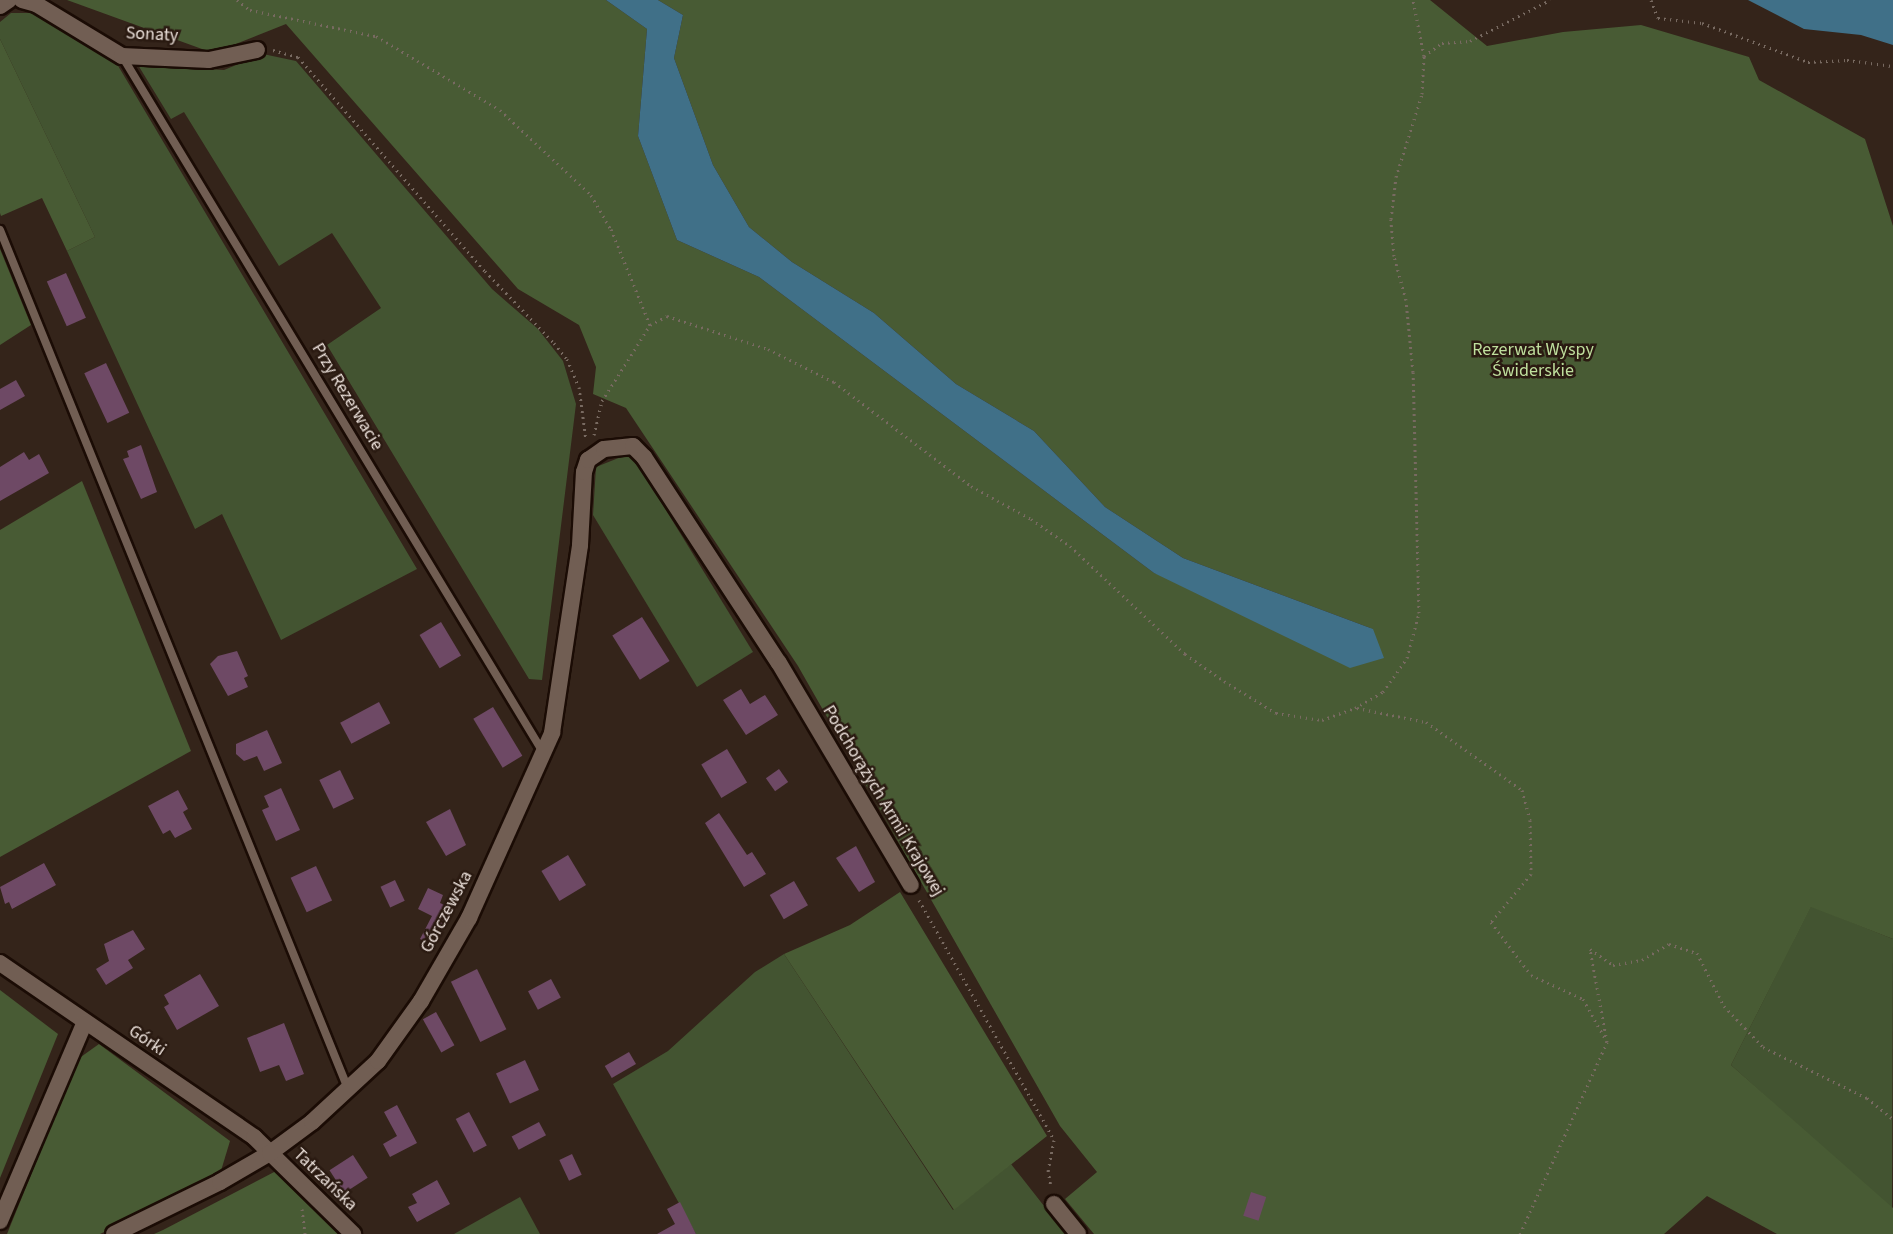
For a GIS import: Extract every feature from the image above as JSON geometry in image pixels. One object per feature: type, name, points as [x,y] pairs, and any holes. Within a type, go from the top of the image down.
[{"type":"street","points":[[0,6],[9,0]]},
{"type":"street","name":"Sonaty","points":[[22,0],[36,4],[122,56],[209,60],[257,50]]},
{"type":"street","name":"Podchorążych Armii Krajowej","points":[[588,460],[617,445],[633,446],[644,457],[779,663],[911,885]]},
{"type":"street","name":"Górczewska","points":[[114,1234],[270,1153],[349,1091],[395,1040],[421,1001],[469,918],[544,754],[556,714],[588,460]]},
{"type":"street","name":"Górki","points":[[0,963],[254,1137],[270,1153]]},
{"type":"street","points":[[0,1221],[85,1022]]},
{"type":"street","name":"Tatrzańska","points":[[270,1153],[353,1234]]},
{"type":"street","points":[[1054,1204],[1078,1234]]},
{"type":"lane","name":"Przy Rezerwacie","points":[[122,56],[544,754]]},
{"type":"lane","points":[[0,230],[349,1091]]},
{"type":"path","points":[[237,0],[250,10],[376,36],[500,110],[591,195],[611,229],[650,325]]},
{"type":"path","points":[[588,460],[602,401],[650,325],[667,316],[768,349],[834,382],[971,486],[1070,546],[1185,654],[1276,713],[1322,720],[1355,708],[1383,692],[1407,658],[1419,613],[1413,372],[1406,300],[1394,256],[1391,219],[1396,177],[1422,94],[1424,56],[1413,0]]},
{"type":"path","points":[[1424,56],[1442,43],[1470,41],[1550,0]]},
{"type":"path","points":[[1651,0],[1658,18],[1702,23],[1808,62],[1847,60],[1893,66]]},
{"type":"path","points":[[257,50],[283,50],[298,57],[484,271],[555,343],[567,359],[579,387],[588,460]]},
{"type":"path","points":[[1355,708],[1426,722],[1522,790],[1530,820],[1531,874],[1491,922],[1531,975],[1582,999],[1607,1042]]},
{"type":"path","name":"Podchorążych Armii Krajowej","points":[[911,885],[1054,1140],[1048,1170],[1054,1204]]},
{"type":"path","points":[[1520,1234],[1607,1042],[1590,949],[1613,965],[1642,960],[1669,944],[1697,953],[1724,1006],[1763,1047],[1867,1098],[1893,1119]]},
{"type":"green space","name":"Rezerwat Wyspy Świderskie","points":[[67,0],[606,0],[647,29],[638,136],[677,240],[759,277],[1154,573],[1373,629],[1183,558],[1105,507],[1034,431],[956,384],[874,313],[792,262],[749,227],[713,165],[674,58],[683,15],[658,0],[1430,0],[1487,46],[1563,32],[1641,25],[1749,57],[1759,80],[1865,139],[1893,226],[1893,939],[1811,907],[1731,1065],[1893,1208],[1893,1234],[1777,1234],[1707,1196],[1664,1234],[1094,1234],[1065,1199],[1097,1172],[1060,1126],[798,666],[626,408],[593,394],[596,367],[579,325],[518,289],[286,24],[213,53]]},
{"type":"green space","points":[[11,13],[33,13],[117,64],[417,569],[281,640],[222,514],[195,529],[67,251],[95,237],[0,39],[0,22]]},
{"type":"green space","points":[[0,39],[95,237],[67,251],[42,198],[1,216],[0,213]]},
{"type":"green space","points":[[263,54],[296,61],[492,289],[538,329],[563,361],[576,404],[542,680],[529,679],[327,345],[381,308],[332,233],[279,266],[184,112],[171,119],[138,65],[224,70]]},
{"type":"green space","points":[[0,249],[31,325],[0,345]]},
{"type":"green space","points":[[631,453],[753,652],[697,687],[593,515],[596,467]]},
{"type":"green space","points":[[82,481],[191,751],[0,857],[0,530]]},
{"type":"green space","points":[[900,892],[1047,1136],[954,1210],[784,954],[850,925]]},
{"type":"green space","points":[[1811,906],[1893,939],[1892,1210],[1731,1065]]},
{"type":"green space","points":[[784,954],[953,1210],[1011,1164],[1066,1234],[696,1234],[613,1084],[668,1051],[755,972]]},
{"type":"green space","points":[[0,990],[58,1034],[0,1178]]},
{"type":"green space","points":[[99,1044],[230,1141],[220,1174],[100,1234],[7,1234],[78,1059]]},
{"type":"green space","points":[[278,1170],[345,1234],[154,1234],[163,1230]]},
{"type":"green space","points":[[520,1197],[540,1234],[454,1234]]},
{"type":"water","points":[[606,0],[658,0],[683,15],[674,58],[713,165],[749,227],[792,262],[874,313],[956,384],[1034,431],[1105,507],[1183,558],[1373,629],[1384,658],[1350,668],[1154,573],[759,277],[677,240],[638,136],[647,29]]},
{"type":"water","points":[[1748,0],[1893,0],[1893,45],[1861,35],[1804,29]]},
{"type":"building","points":[[66,273],[86,318],[67,326],[47,282]]},
{"type":"building","points":[[106,363],[129,413],[107,423],[84,373]]},
{"type":"building","points":[[16,380],[25,396],[0,410],[0,389]]},
{"type":"building","points":[[141,445],[157,492],[141,499],[123,459],[129,457],[127,451]]},
{"type":"building","points":[[24,452],[29,460],[39,454],[49,473],[0,501],[0,467]]},
{"type":"building","points":[[642,617],[670,661],[640,680],[612,636]]},
{"type":"building","points":[[441,622],[461,655],[440,668],[420,635]]},
{"type":"building","points":[[237,651],[248,676],[244,678],[248,687],[228,696],[210,664],[218,656]]},
{"type":"building","points":[[741,689],[750,704],[765,695],[778,715],[746,735],[723,700]]},
{"type":"building","points":[[379,702],[390,723],[351,744],[340,723]]},
{"type":"building","points":[[493,707],[522,756],[503,768],[473,719]]},
{"type":"building","points":[[267,730],[282,763],[264,771],[257,756],[244,761],[236,754],[236,744]]},
{"type":"building","points":[[727,749],[747,782],[721,798],[701,764]]},
{"type":"building","points":[[779,769],[788,782],[775,791],[766,778]]},
{"type":"building","points":[[340,770],[354,799],[333,809],[319,780]]},
{"type":"building","points":[[281,788],[300,830],[276,841],[262,810],[269,807],[264,796]]},
{"type":"building","points":[[178,790],[188,809],[183,812],[192,829],[175,838],[170,830],[163,834],[148,806]]},
{"type":"building","points":[[450,809],[466,845],[446,856],[426,822]]},
{"type":"building","points":[[719,813],[747,855],[752,852],[766,874],[744,887],[705,823]]},
{"type":"building","points":[[856,846],[875,882],[859,892],[836,858]]},
{"type":"building","points":[[568,855],[586,885],[559,901],[541,871]]},
{"type":"building","points":[[44,863],[56,885],[12,909],[9,902],[5,904],[0,887]]},
{"type":"building","points":[[316,866],[332,900],[307,912],[291,878]]},
{"type":"building","points":[[395,880],[405,901],[390,908],[380,887]]},
{"type":"building","points":[[794,881],[808,905],[784,919],[770,895]]},
{"type":"building","points":[[428,888],[443,895],[440,903],[452,908],[434,946],[420,939],[432,916],[418,909]]},
{"type":"building","points":[[133,930],[145,949],[128,960],[133,968],[106,985],[96,969],[109,961],[104,944]]},
{"type":"building","points":[[477,969],[506,1029],[480,1042],[451,982]]},
{"type":"building","points":[[200,974],[219,1006],[177,1030],[164,1007],[169,1004],[164,995]]},
{"type":"building","points":[[551,979],[561,998],[538,1010],[528,991]]},
{"type":"building","points":[[436,1012],[454,1045],[441,1053],[423,1019]]},
{"type":"building","points":[[284,1023],[304,1074],[286,1081],[279,1065],[260,1072],[247,1038]]},
{"type":"building","points":[[629,1052],[636,1064],[612,1078],[605,1066]]},
{"type":"building","points":[[525,1060],[539,1090],[510,1103],[496,1074]]},
{"type":"building","points":[[397,1105],[417,1143],[390,1157],[383,1144],[397,1136],[384,1112]]},
{"type":"building","points":[[469,1112],[487,1146],[474,1153],[456,1119]]},
{"type":"building","points":[[539,1122],[546,1135],[519,1150],[512,1137]]},
{"type":"building","points":[[572,1154],[582,1175],[569,1181],[559,1160]]},
{"type":"building","points":[[353,1155],[368,1178],[344,1193],[330,1170]]},
{"type":"building","points":[[437,1180],[450,1204],[417,1222],[408,1207],[417,1203],[412,1194]]},
{"type":"building","points":[[1251,1192],[1266,1197],[1258,1221],[1243,1216]]},
{"type":"building","points":[[680,1202],[696,1234],[657,1234],[675,1224],[667,1209]]}]
